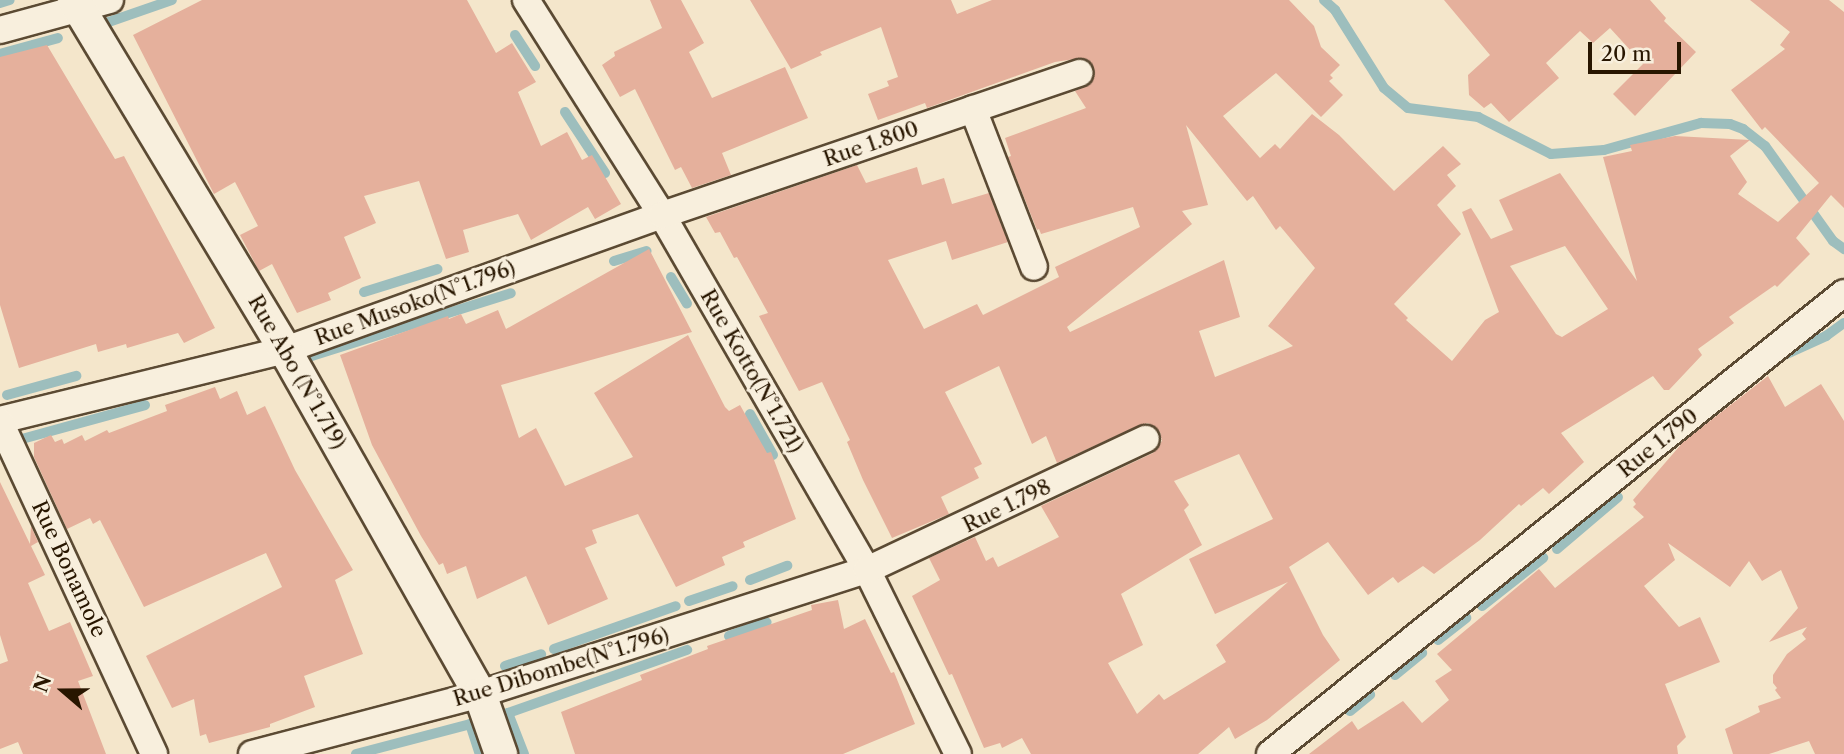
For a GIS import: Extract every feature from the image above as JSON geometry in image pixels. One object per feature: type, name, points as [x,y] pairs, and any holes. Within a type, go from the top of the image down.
[{"type":"street","points":[[0,30],[76,5],[110,0]]},
{"type":"street","name":"Rue Kotto(N°1.721)","points":[[526,0],[662,215],[867,570],[958,754]]},
{"type":"street","name":"Rue Abo (N°1.719)","points":[[76,5],[285,350],[480,694],[501,754]]},
{"type":"street","name":"Rue 1.800","points":[[662,215],[1079,73]]},
{"type":"street","points":[[973,109],[1034,267]]},
{"type":"street","name":"Rue Musoko(N°1.796)","points":[[0,421],[285,350],[662,215]]},
{"type":"street","name":"Rue 1.790","points":[[1270,754],[1837,298]]},
{"type":"street","name":"Rue Bonamole","points":[[0,421],[154,754]]},
{"type":"street","name":"Rue 1.798","points":[[867,570],[1146,439]]},
{"type":"street","name":"Rue Dibombe(N°1.796)","points":[[252,754],[480,694],[867,570]]},
{"type":"building","points":[[202,0],[467,0],[496,53],[512,43],[536,82],[518,92],[541,146],[567,132],[582,160],[592,155],[621,204],[595,219],[588,207],[531,240],[518,214],[463,230],[469,252],[446,259],[419,181],[364,196],[376,223],[344,237],[361,278],[328,293],[331,300],[297,313],[272,264],[259,271],[240,235],[258,226],[235,182],[214,194],[133,35]]},
{"type":"building","points":[[650,0],[681,0],[704,43],[689,52],[712,98],[785,67],[808,118],[722,153],[731,175],[692,188],[681,167],[675,170],[635,89],[620,97],[602,65],[615,56],[614,52],[662,28]]},
{"type":"building","points":[[750,0],[951,0],[957,14],[992,0],[1289,0],[1314,26],[1321,47],[1340,65],[1330,75],[1333,78],[1329,81],[1343,95],[1321,117],[1276,73],[1223,116],[1260,158],[1275,144],[1280,149],[1312,114],[1339,135],[1394,191],[1443,146],[1461,164],[1447,175],[1456,186],[1437,205],[1461,234],[1394,304],[1408,318],[1406,320],[1452,361],[1485,320],[1499,312],[1462,212],[1471,208],[1491,239],[1513,230],[1499,200],[1560,173],[1637,281],[1603,157],[1632,151],[1630,145],[1675,136],[1750,140],[1730,156],[1747,182],[1738,194],[1778,222],[1819,183],[1765,127],[1762,130],[1731,90],[1785,49],[1780,45],[1790,32],[1750,0],[1829,0],[1844,12],[1844,208],[1831,195],[1796,238],[1810,254],[1777,287],[1775,285],[1729,317],[1734,323],[1698,349],[1702,355],[1669,390],[1664,390],[1653,376],[1561,433],[1584,462],[1549,494],[1543,488],[1521,506],[1519,504],[1480,540],[1434,574],[1423,566],[1398,583],[1393,577],[1368,595],[1328,542],[1289,567],[1323,635],[1340,660],[1267,720],[1235,739],[1229,727],[1198,754],[1031,754],[1022,738],[1002,748],[1000,743],[984,748],[952,674],[949,675],[912,596],[940,580],[929,558],[975,537],[986,561],[993,557],[998,567],[1059,537],[1041,506],[1153,453],[1162,441],[1160,432],[1148,423],[1140,425],[1057,463],[1046,436],[1032,444],[999,366],[945,392],[982,464],[974,468],[979,478],[941,497],[949,514],[892,538],[863,480],[847,442],[850,440],[822,382],[799,391],[759,316],[768,313],[737,257],[734,258],[720,232],[715,233],[706,217],[857,165],[866,183],[917,167],[922,185],[944,178],[952,204],[989,193],[1008,242],[952,260],[946,241],[888,260],[924,329],[977,304],[983,315],[1059,277],[1055,267],[1140,227],[1133,207],[1041,234],[1039,229],[1037,230],[1008,157],[1011,156],[1005,138],[1086,108],[1075,91],[1091,83],[1094,69],[1081,58],[1055,62],[927,108],[925,103],[878,120],[868,94],[889,86],[887,81],[898,77],[881,27],[820,52],[822,55],[791,69]],"holes":[[[1186,125],[1247,201],[1253,196],[1276,230],[1280,226],[1315,268],[1268,326],[1293,346],[1215,377],[1199,331],[1240,317],[1224,260],[1070,332],[1067,327],[1192,224],[1182,211],[1208,205]],[[1565,246],[1608,309],[1562,337],[1556,334],[1510,266]],[[1239,454],[1273,519],[1189,559],[1215,614],[1288,582],[1216,645],[1226,662],[1164,700],[1159,694],[1137,714],[1108,663],[1143,645],[1121,594],[1202,545],[1184,510],[1189,505],[1174,481]]]},
{"type":"building","points":[[1444,0],[1650,0],[1666,18],[1664,21],[1696,52],[1635,116],[1613,94],[1643,64],[1610,28],[1593,43],[1580,31],[1546,63],[1559,78],[1509,122],[1491,103],[1484,108],[1469,95],[1468,75],[1490,55]]},
{"type":"building","points":[[47,45],[115,159],[124,156],[215,328],[184,343],[178,333],[127,348],[126,344],[98,352],[96,344],[19,368],[0,305],[0,57]]},
{"type":"building","points":[[649,249],[692,332],[501,385],[519,438],[536,428],[565,486],[633,457],[594,393],[688,335],[725,407],[729,411],[740,405],[767,453],[771,452],[796,519],[743,542],[745,547],[722,557],[725,565],[676,587],[638,514],[592,530],[597,543],[585,548],[608,599],[548,625],[526,576],[477,599],[466,566],[447,574],[443,563],[439,565],[421,536],[372,445],[340,355],[448,316],[449,319],[461,314],[466,324],[498,310],[506,329]]},
{"type":"building","points":[[1768,376],[1785,407],[1821,384],[1844,421],[1844,754],[1815,754],[1809,741],[1769,754],[1733,754],[1725,729],[1760,712],[1758,706],[1781,698],[1775,690],[1777,688],[1773,683],[1773,675],[1787,654],[1806,639],[1802,634],[1807,627],[1769,642],[1798,608],[1781,570],[1762,581],[1749,561],[1730,587],[1668,543],[1675,560],[1644,586],[1679,627],[1700,617],[1720,662],[1665,684],[1686,737],[1677,746],[1678,754],[1309,754],[1352,721],[1358,730],[1403,701],[1422,723],[1449,700],[1435,681],[1452,670],[1437,654],[1539,569],[1555,588],[1644,517],[1633,507],[1636,504],[1633,500],[1684,441]]},
{"type":"building","points":[[215,387],[220,399],[237,391],[247,415],[265,406],[295,470],[353,570],[335,580],[363,654],[304,676],[315,707],[270,724],[270,727],[209,743],[206,734],[200,736],[194,699],[172,708],[146,656],[282,587],[266,553],[144,607],[100,520],[93,524],[90,518],[67,529],[34,457],[34,443],[51,435],[55,442],[62,439],[64,444],[82,435],[85,441],[107,430],[109,433],[167,411],[165,405]]},
{"type":"building","points":[[0,482],[30,544],[31,526],[38,542],[31,546],[45,575],[28,583],[49,631],[70,622],[93,676],[78,681],[106,754],[23,754],[18,742],[0,749],[0,664],[8,661],[0,635]]},
{"type":"building","points":[[838,600],[844,629],[865,619],[891,673],[894,672],[915,724],[843,754],[575,754],[561,712],[642,680],[640,675],[708,649],[707,646],[812,610],[811,605]]},
{"type":"waterway","points":[[0,3],[10,0]]},
{"type":"waterway","points":[[100,25],[172,0]]},
{"type":"waterway","points":[[1324,0],[1335,10],[1384,88],[1408,108],[1478,117],[1551,154],[1604,150],[1701,123],[1730,124],[1743,129],[1765,146],[1833,241],[1844,249]]},
{"type":"waterway","points":[[515,35],[535,66]]},
{"type":"waterway","points":[[0,54],[58,38]]},
{"type":"waterway","points":[[565,112],[605,173]]},
{"type":"waterway","points":[[614,261],[646,251]]},
{"type":"waterway","points":[[364,292],[438,269]]},
{"type":"waterway","points":[[671,277],[687,304]]},
{"type":"waterway","points":[[299,360],[511,293]]},
{"type":"waterway","points":[[1780,357],[1826,336],[1844,323]]},
{"type":"waterway","points":[[7,395],[76,376]]},
{"type":"waterway","points":[[11,442],[145,405]]},
{"type":"waterway","points":[[750,414],[773,455]]},
{"type":"waterway","points":[[1557,549],[1618,497]]},
{"type":"waterway","points":[[1482,606],[1543,558]]},
{"type":"waterway","points":[[750,580],[787,566]]},
{"type":"waterway","points":[[689,601],[733,586]]},
{"type":"waterway","points":[[554,649],[676,606]]},
{"type":"waterway","points":[[1438,640],[1466,618]]},
{"type":"waterway","points":[[729,636],[767,622]]},
{"type":"waterway","points":[[524,754],[508,713],[687,650]]},
{"type":"waterway","points":[[1395,675],[1422,653]]},
{"type":"waterway","points":[[505,666],[541,654]]},
{"type":"waterway","points":[[1350,711],[1370,695]]},
{"type":"waterway","points":[[356,754],[470,724],[480,754]]}]
